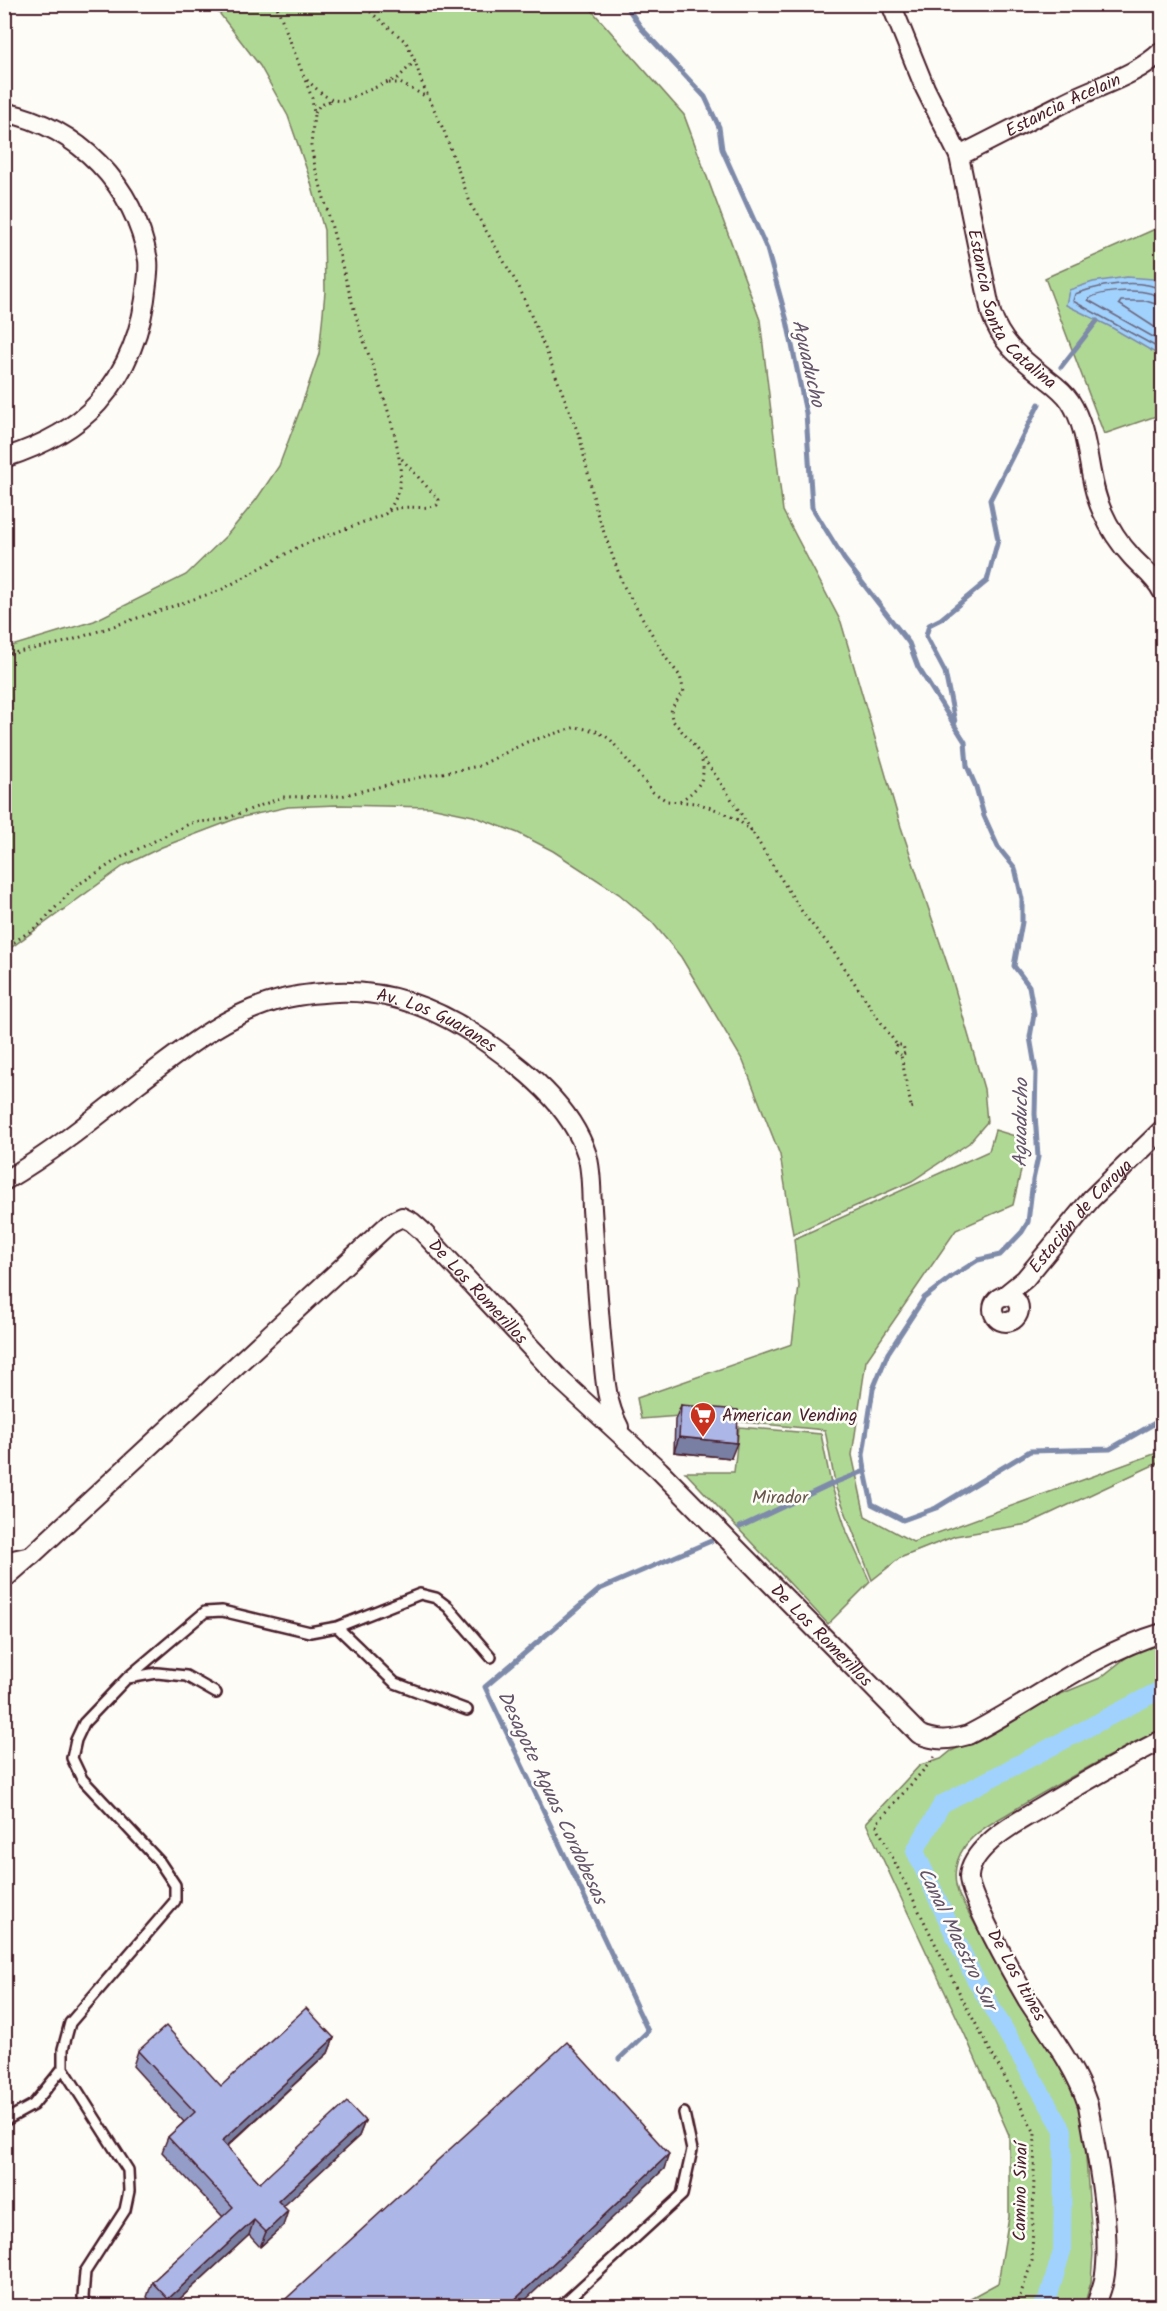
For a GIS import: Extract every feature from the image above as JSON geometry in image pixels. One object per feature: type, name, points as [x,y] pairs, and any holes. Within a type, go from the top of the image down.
[{"type":"street","name":"Estancia Santa Catalina","points":[[891,4],[920,77],[959,156],[991,313],[997,332],[1006,344],[1068,398],[1081,424],[1094,489],[1102,511],[1127,550],[1161,586]]},
{"type":"street","name":"Estancia Acelain","points":[[959,156],[1126,75],[1162,51]]},
{"type":"street","points":[[4,112],[29,117],[60,133],[93,156],[111,176],[133,213],[149,262],[146,300],[136,340],[120,374],[97,404],[68,429],[40,444],[4,458]]},
{"type":"street","name":"Av. Los Guaranes","points":[[4,1181],[65,1140],[173,1056],[209,1032],[249,1011],[282,999],[314,993],[358,991],[398,999],[428,1010],[464,1027],[525,1072],[555,1101],[579,1136],[587,1156],[590,1175],[595,1284],[604,1378],[609,1404],[625,1437]]},
{"type":"street","name":"Estación de Caroya","points":[[1025,1279],[1020,1294],[1018,1315],[1011,1321],[999,1320],[994,1314],[993,1307],[997,1300],[1025,1279],[1090,1199],[1162,1130]]},
{"type":"street","name":"De Los Romerillos","points":[[31,1556],[390,1223],[402,1217],[422,1230],[562,1381],[625,1437],[902,1718],[919,1734],[930,1738],[950,1740]]},
{"type":"street","points":[[4,1562],[31,1556]]},
{"type":"street","points":[[4,1579],[31,1556]]},
{"type":"street","points":[[950,1740],[968,1735],[986,1726],[1051,1688],[1071,1682],[1103,1667],[1139,1640],[1162,1633]]},
{"type":"street","name":"De Los Itines","points":[[1096,2307],[1104,2279],[1106,2250],[1103,2206],[1088,2105],[1068,2062],[1026,1996],[972,1893],[969,1875],[980,1853],[992,1840],[1065,1794],[1162,1740]]},
{"type":"lane","points":[[85,2307],[83,2297],[85,2272],[125,2210],[129,2191],[128,2170],[63,2068],[63,2049],[70,2023],[175,1901],[175,1885],[159,1861],[82,1779],[72,1758],[76,1740],[84,1723],[127,1678],[205,1612],[222,1611],[310,1632],[337,1627],[420,1594],[436,1598],[448,1607],[491,1657]]},
{"type":"lane","points":[[337,1627],[395,1683],[467,1710]]},
{"type":"lane","points":[[127,1678],[157,1673],[186,1676],[216,1693]]},
{"type":"lane","points":[[4,2121],[33,2105],[63,2068]]},
{"type":"lane","points":[[561,2307],[682,2195],[692,2150],[684,2113]]},
{"type":"path","points":[[276,4],[312,98],[314,114],[311,146],[315,167],[359,326],[388,412],[398,455],[401,480],[397,495],[385,514]]},
{"type":"path","points":[[361,4],[406,42],[444,131],[471,205],[519,287],[580,438],[597,513],[623,585],[666,658],[680,676],[684,692],[671,707],[670,715],[756,835],[799,907],[834,953],[897,1045],[896,1052],[902,1055]]},
{"type":"path","points":[[305,77],[322,94],[332,100],[343,101],[398,78],[415,61]]},
{"type":"path","points":[[387,82],[400,83],[414,88],[429,98]]},
{"type":"path","points":[[314,114],[319,106],[332,100]]},
{"type":"path","points":[[4,655],[66,642],[221,590],[300,546],[396,508],[408,506],[431,508],[437,505],[439,500],[398,455]]},
{"type":"path","points":[[4,949],[39,925],[76,886],[120,858],[191,823],[225,819],[283,797],[341,796],[479,766],[527,742],[576,727],[596,731],[610,739],[653,792],[667,801],[697,803],[717,810],[738,820],[756,835]]},
{"type":"path","points":[[680,802],[694,792],[703,779],[704,767],[700,754]]},
{"type":"path","points":[[897,1045],[901,1044],[905,1049],[902,1055],[911,1106]]},
{"type":"path","name":"Camino Sinaí","points":[[950,1740],[876,1824],[966,2006],[1035,2133],[1032,2261],[1019,2299],[1010,2307]]},
{"type":"green space","points":[[207,5],[587,5],[684,115],[760,320],[783,511],[841,622],[901,827],[951,975],[984,1089],[987,1122],[969,1143],[912,1181],[793,1234],[780,1155],[743,1061],[681,957],[652,922],[619,894],[553,851],[518,833],[473,816],[430,807],[337,805],[288,807],[238,818],[162,847],[125,865],[5,952],[5,648],[94,621],[186,575],[227,535],[256,500],[279,466],[319,354],[325,292],[324,230],[309,176],[288,116],[260,66],[220,14]]},
{"type":"green space","points":[[1162,226],[1162,414],[1104,434],[1045,278]]},
{"type":"green space","points":[[995,1130],[1028,1140],[1013,1205],[956,1230],[866,1361],[852,1455],[865,1516],[913,1542],[1162,1451],[1162,1461],[1028,1524],[955,1536],[900,1558],[872,1580],[836,1488],[825,1430],[680,1416],[641,1419],[637,1398],[792,1344],[799,1286],[794,1239],[989,1151]]},
{"type":"green space","name":"Mirador","points":[[739,1427],[821,1434],[831,1484],[847,1532],[870,1582],[828,1624],[685,1472],[734,1472]]},
{"type":"green space","points":[[1162,1639],[1162,1730],[1105,1758],[985,1827],[965,1846],[956,1864],[955,1877],[960,1897],[1001,1972],[1075,2092],[1083,2118],[1093,2253],[1091,2282],[1084,2306],[956,2306],[998,2283],[1009,2217],[1009,2135],[866,1823],[920,1765],[941,1759],[951,1751],[978,1739],[1046,1700],[1100,1678],[1142,1645]]},
{"type":"water","points":[[1127,277],[1153,279],[1162,284],[1162,357],[1109,326],[1066,305],[1069,290],[1093,282]]},
{"type":"building","points":[[681,1405],[738,1410],[737,1443],[679,1437]]},
{"type":"building","points":[[306,2008],[334,2038],[222,2141],[260,2183],[347,2102],[365,2121],[278,2201],[288,2211],[266,2232],[254,2220],[168,2299],[152,2282],[233,2207],[168,2137],[195,2112],[138,2051],[166,2026],[221,2086]]},
{"type":"building","points":[[567,2042],[669,2154],[507,2307],[277,2307]]},
{"type":"waterway","name":"Aguaducho","points":[[625,4],[642,29],[705,97],[719,127],[722,149],[767,249],[787,321],[806,413],[812,507],[844,559],[909,643],[918,667],[965,742],[967,766],[984,816],[998,847],[1015,868],[1022,899],[1022,922],[1014,966],[1029,986],[1034,1014],[1030,1037],[1036,1072],[1035,1114],[1038,1157],[1028,1222],[1022,1232],[1000,1255],[978,1260],[924,1298],[888,1353],[873,1389],[863,1455],[865,1471]]},
{"type":"waterway","points":[[1061,367],[1097,321]]},
{"type":"waterway","name":"Aguaducho","points":[[955,722],[945,672],[926,636],[929,625],[941,619],[987,581],[998,540],[990,500],[1039,404]]},
{"type":"waterway","name":"Desagote Aguas Cordobesas","points":[[740,1527],[831,1484],[865,1471],[872,1504],[903,1520],[936,1508],[1030,1451],[1110,1449],[1162,1419]]},
{"type":"waterway","name":"Desagote Aguas Cordobesas","points":[[619,2059],[648,2031],[485,1687],[600,1589],[711,1541]]},
{"type":"waterway","name":"Canal Maestro Sur","points":[[1042,2306],[1048,2299],[1062,2251],[1063,2130],[974,1977],[915,1851],[942,1804],[1162,1689]]},
{"type":"place","name":"American Vending","points":[[703,1438]]}]
